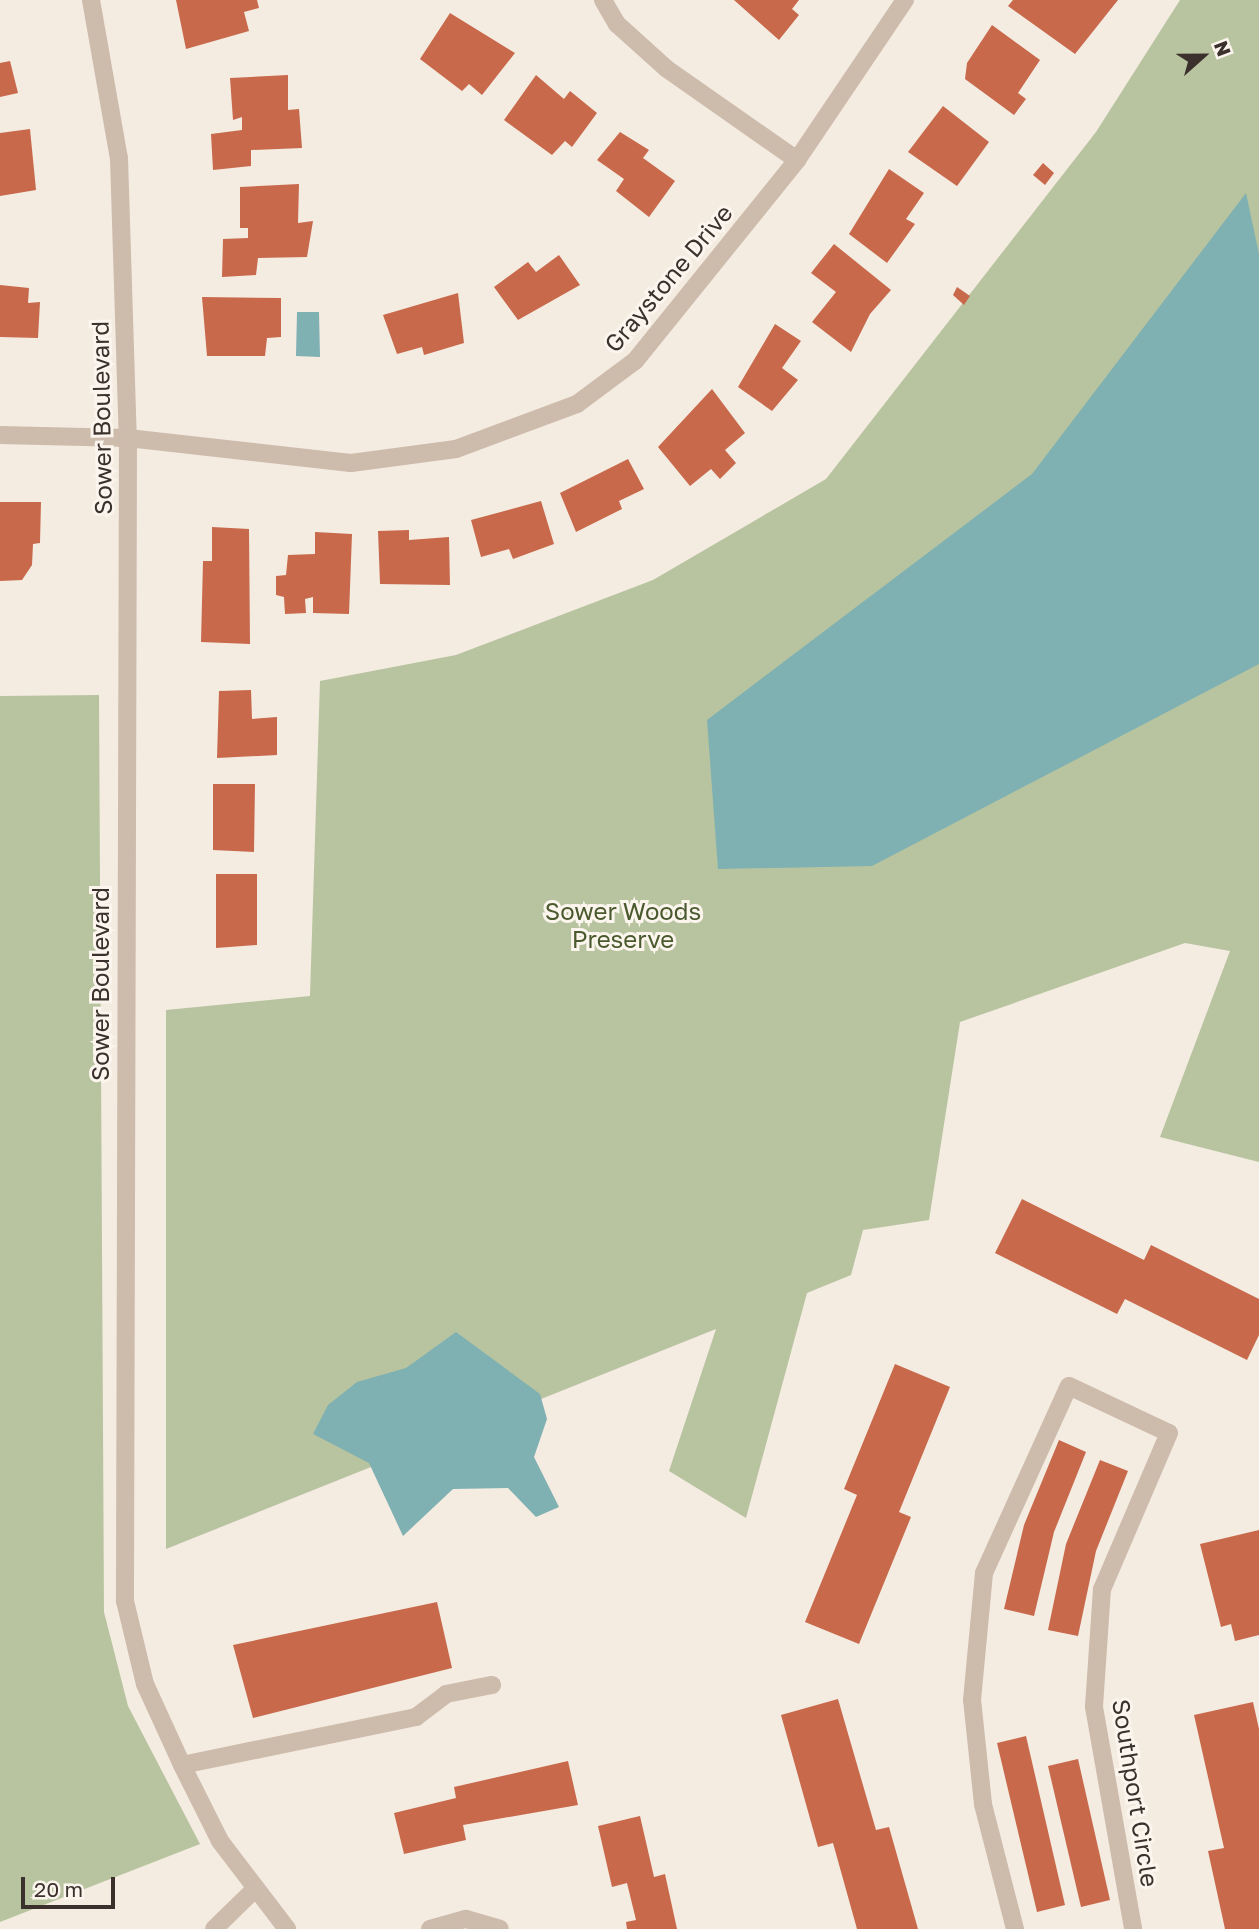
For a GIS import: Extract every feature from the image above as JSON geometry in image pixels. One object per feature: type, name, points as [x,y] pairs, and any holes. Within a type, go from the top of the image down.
[{"type":"street","name":"Sower Boulevard","points":[[91,0],[119,158],[128,438],[125,1601],[145,1684],[182,1765],[220,1841],[287,1929]]},
{"type":"street","points":[[603,0],[617,24],[667,69],[797,160]]},
{"type":"street","name":"Graystone Drive","points":[[0,435],[128,438],[351,463],[456,449],[523,427],[577,404],[635,360],[797,160],[905,0]]},
{"type":"street","name":"Southport Circle","points":[[1015,1929],[983,1804],[972,1700],[984,1573],[1069,1386],[1170,1433],[1102,1590],[1094,1707],[1133,1929]]},
{"type":"street","points":[[182,1765],[416,1717],[446,1694],[492,1685]]},
{"type":"street","points":[[214,1929],[255,1889]]},
{"type":"street","points":[[430,1929],[466,1919],[500,1929]]},
{"type":"green space","name":"Sower Woods Preserve","points":[[1180,0],[1259,0],[1259,1162],[1160,1137],[1230,951],[1185,943],[960,1022],[929,1220],[863,1230],[851,1275],[807,1293],[746,1518],[669,1471],[716,1329],[166,1549],[166,1010],[310,996],[320,681],[456,655],[653,580],[826,479],[1096,132]]},
{"type":"green space","points":[[99,695],[104,1612],[128,1706],[200,1844],[0,1922],[0,696]]},
{"type":"water","points":[[1246,193],[1259,254],[1259,664],[872,866],[718,869],[707,720],[1032,474]]},
{"type":"water","points":[[297,312],[319,312],[320,357],[296,356]]},
{"type":"water","points":[[456,1332],[540,1394],[547,1419],[534,1457],[559,1507],[536,1517],[508,1488],[453,1489],[403,1536],[369,1463],[313,1434],[328,1405],[357,1382],[406,1368]]},
{"type":"building","points":[[176,0],[257,0],[259,8],[244,12],[249,31],[186,49]]},
{"type":"building","points":[[734,0],[799,0],[792,9],[799,15],[779,40]]},
{"type":"building","points":[[1013,0],[1118,0],[1075,54],[1008,6]]},
{"type":"building","points":[[450,13],[515,53],[482,95],[469,84],[462,91],[420,59]]},
{"type":"building","points":[[992,25],[1040,60],[1018,93],[1026,99],[1014,115],[965,79],[967,63]]},
{"type":"building","points":[[10,61],[18,93],[0,97],[0,63]]},
{"type":"building","points":[[288,75],[288,110],[299,109],[302,148],[251,150],[251,166],[213,170],[211,134],[242,130],[242,117],[233,120],[230,78]]},
{"type":"building","points":[[536,75],[564,99],[570,91],[597,113],[572,147],[565,141],[552,155],[504,120]]},
{"type":"building","points":[[943,106],[989,142],[957,186],[908,152]]},
{"type":"building","points":[[30,129],[36,190],[0,196],[0,133]]},
{"type":"building","points":[[620,132],[649,150],[643,158],[675,181],[649,217],[616,191],[624,179],[597,160]]},
{"type":"building","points":[[1043,163],[1054,173],[1045,185],[1033,175]]},
{"type":"building","points":[[889,169],[924,193],[906,219],[915,224],[887,263],[849,234]]},
{"type":"building","points":[[299,184],[298,223],[313,221],[307,257],[258,258],[256,275],[222,277],[223,239],[248,238],[248,228],[240,228],[240,187]]},
{"type":"building","points":[[834,244],[891,290],[870,314],[851,352],[812,322],[836,292],[811,273]]},
{"type":"building","points":[[559,255],[580,285],[518,320],[494,287],[528,262],[536,272]]},
{"type":"building","points":[[0,285],[29,288],[28,303],[40,302],[38,338],[0,337]]},
{"type":"building","points":[[957,287],[970,296],[964,305],[953,295]]},
{"type":"building","points":[[458,293],[464,343],[424,355],[422,347],[397,354],[383,315]]},
{"type":"building","points":[[202,297],[281,298],[281,337],[267,338],[265,356],[207,356]]},
{"type":"building","points":[[775,324],[801,341],[782,368],[798,380],[772,411],[738,387]]},
{"type":"building","points":[[712,389],[745,433],[725,450],[736,463],[720,479],[711,469],[690,486],[658,447]]},
{"type":"building","points":[[628,459],[644,489],[619,501],[622,509],[576,532],[560,493]]},
{"type":"building","points":[[541,501],[554,544],[513,559],[509,549],[481,557],[471,520]]},
{"type":"building","points":[[0,502],[41,502],[40,543],[33,544],[32,565],[22,580],[0,581]]},
{"type":"building","points":[[212,527],[249,529],[250,644],[201,642],[203,561],[212,561]]},
{"type":"building","points":[[409,530],[409,540],[449,537],[450,585],[380,584],[378,531]]},
{"type":"building","points":[[315,532],[352,534],[349,614],[313,613],[313,597],[305,599],[306,613],[285,614],[284,597],[276,595],[276,576],[286,575],[288,555],[315,554]]},
{"type":"building","points":[[251,690],[252,719],[277,717],[277,755],[217,758],[219,691]]},
{"type":"building","points":[[213,784],[255,784],[254,852],[213,850]]},
{"type":"building","points":[[216,874],[257,874],[257,945],[216,948]]},
{"type":"building","points":[[1022,1199],[1144,1260],[1151,1245],[1259,1299],[1259,1335],[1247,1360],[1125,1299],[1117,1314],[995,1253]]},
{"type":"building","points":[[895,1364],[950,1387],[899,1512],[911,1517],[859,1644],[805,1622],[857,1495],[844,1489]]},
{"type":"building","points":[[1059,1440],[1086,1452],[1054,1532],[1034,1616],[1004,1609],[1024,1525]]},
{"type":"building","points":[[1100,1460],[1128,1471],[1096,1551],[1078,1636],[1048,1630],[1066,1544]]},
{"type":"building","points":[[1259,1530],[1259,1635],[1235,1641],[1231,1624],[1221,1627],[1200,1544]]},
{"type":"building","points":[[437,1602],[452,1668],[253,1718],[233,1645]]},
{"type":"building","points":[[838,1699],[876,1830],[889,1827],[918,1929],[857,1929],[833,1843],[818,1847],[781,1715]]},
{"type":"building","points":[[1253,1702],[1259,1729],[1259,1929],[1225,1929],[1208,1851],[1224,1848],[1194,1715]]},
{"type":"building","points":[[1026,1736],[1065,1905],[1037,1912],[997,1743]]},
{"type":"building","points":[[1078,1759],[1110,1900],[1081,1907],[1048,1766]]},
{"type":"building","points":[[568,1761],[578,1805],[463,1825],[466,1840],[404,1854],[394,1813],[456,1798],[454,1787]]},
{"type":"building","points":[[640,1816],[654,1877],[665,1874],[677,1929],[627,1929],[626,1922],[636,1920],[627,1883],[612,1887],[598,1826]]}]
